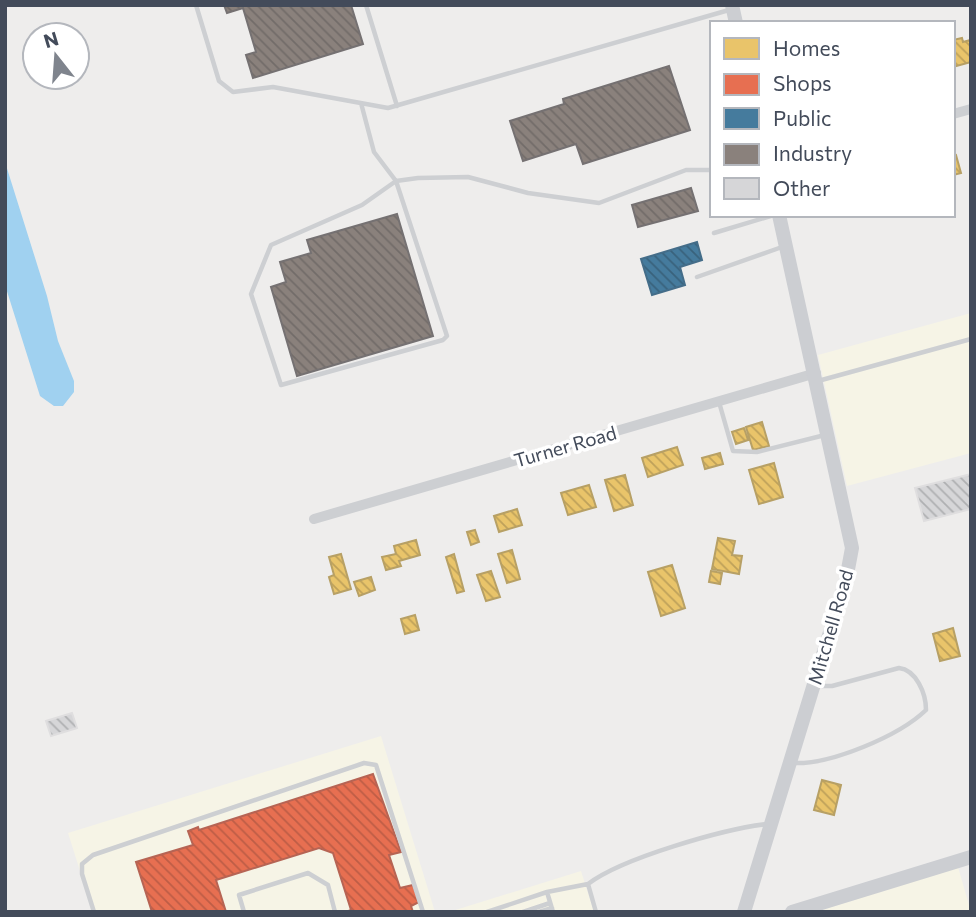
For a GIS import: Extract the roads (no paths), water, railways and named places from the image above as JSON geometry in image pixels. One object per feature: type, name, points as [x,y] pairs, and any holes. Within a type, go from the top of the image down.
[{"type":"street","name":"Mitchell Road","points":[[744,912],[813,687],[852,548],[817,377],[779,217]]},
{"type":"street","name":"Turner Road","points":[[314,519],[719,401],[817,377]]},
{"type":"street","points":[[792,912],[971,857]]},
{"type":"lane","points":[[196,5],[219,81],[233,92],[273,88],[388,108],[736,11]]},
{"type":"lane","points":[[366,5],[397,106]]},
{"type":"lane","points":[[360,103],[374,152],[396,181],[447,334],[443,340],[281,386],[251,294],[271,245],[362,205],[396,181],[468,177],[528,193],[599,203],[686,170],[710,170]]},
{"type":"lane","points":[[714,233],[767,217]]},
{"type":"lane","points":[[697,277],[786,245]]},
{"type":"lane","points":[[817,377],[971,339]]},
{"type":"lane","points":[[719,401],[733,451],[758,452],[829,434]]},
{"type":"lane","points":[[790,763],[807,764],[864,746],[901,730],[926,710],[915,675],[907,669],[899,668],[832,686],[813,687]]},
{"type":"lane","points":[[94,912],[82,874],[82,864],[93,855],[364,763],[376,765],[423,912]]},
{"type":"lane","points":[[487,912],[547,892],[588,884],[598,876],[736,828],[771,823]]},
{"type":"lane","points":[[244,912],[239,895],[308,873],[328,885],[335,912]]},
{"type":"lane","points":[[588,884],[596,912]]},
{"type":"lane","points":[[547,892],[552,907]]},
{"type":"lane","points":[[523,912],[552,907]]},
{"type":"lane","points":[[540,912],[552,907]]},
{"type":"water","points":[[5,162],[47,296],[58,341],[74,381],[74,392],[63,406],[54,406],[40,396],[5,285]]}]
